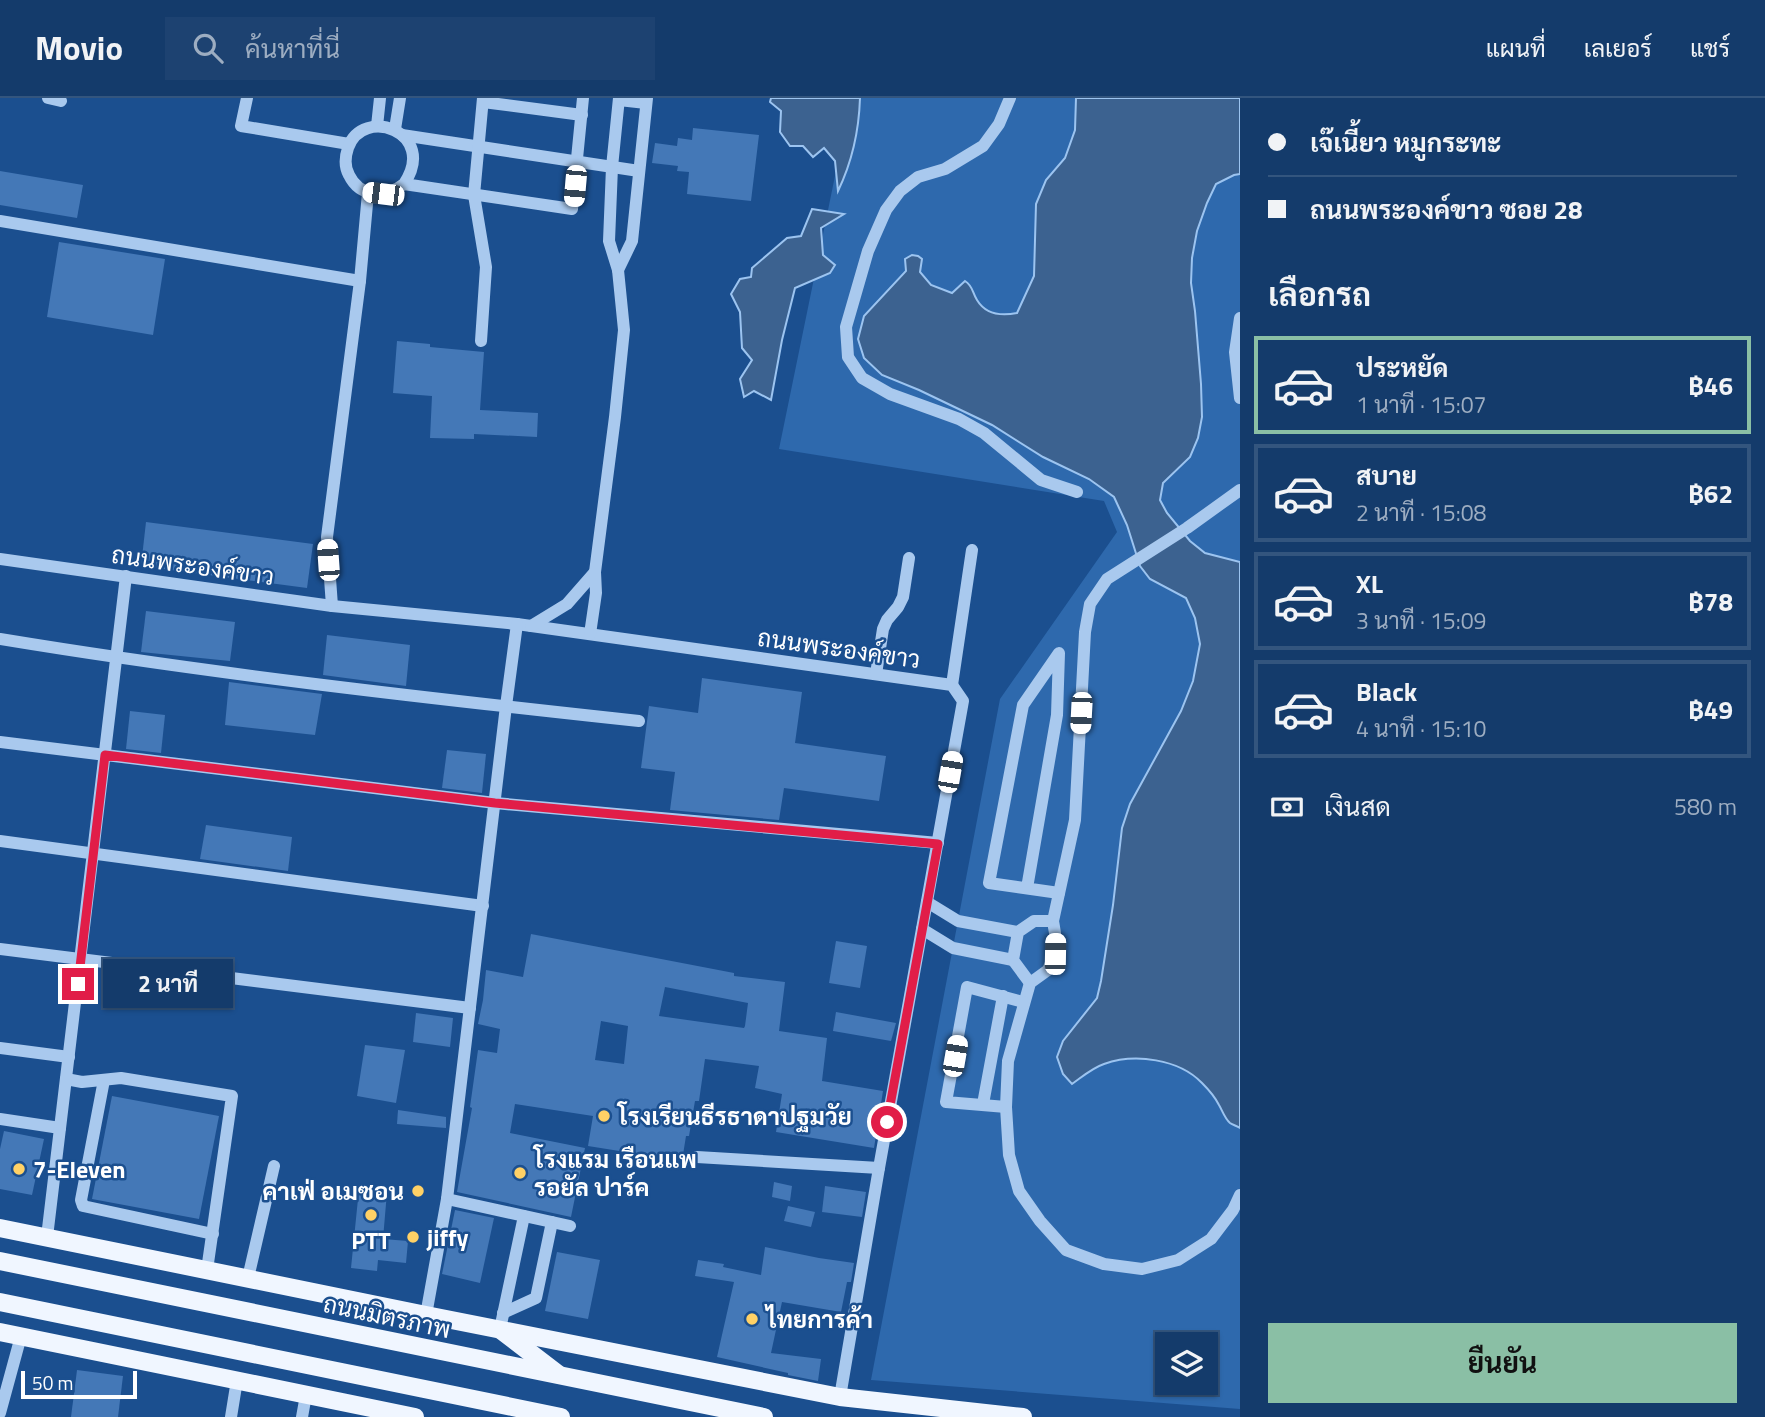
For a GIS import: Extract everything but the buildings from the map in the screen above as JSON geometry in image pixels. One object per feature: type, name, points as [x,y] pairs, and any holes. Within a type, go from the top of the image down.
[{"type":"main road","points":[[0,1228],[426,1315],[501,1321],[840,1397],[1023,1417]]},
{"type":"main road","name":"ถนนมิตรภาพ","points":[[0,1261],[764,1417]]},
{"type":"main road","points":[[0,1302],[561,1417]]},
{"type":"main road","points":[[501,1321],[561,1376]]},
{"type":"main road","points":[[0,1326],[21,1336]]},
{"type":"main road","points":[[0,1332],[408,1416]]},
{"type":"street","points":[[247,98],[241,126],[349,144]]},
{"type":"street","points":[[377,126],[380,98]]},
{"type":"street","points":[[400,98],[399,132],[410,144],[414,155],[411,174],[404,184],[394,191],[383,194],[368,192],[358,187],[347,171],[345,159],[349,144],[357,135],[377,126],[399,132],[479,146],[639,171]]},
{"type":"street","points":[[404,184],[572,209],[583,98]]},
{"type":"street","points":[[1010,98],[999,124],[983,146],[945,169],[918,177],[900,191],[886,210],[868,251],[846,327],[848,356],[862,378],[890,394],[959,419],[984,433],[1041,480],[1077,492]]},
{"type":"street","points":[[590,634],[596,593],[594,572],[624,330],[618,270],[609,241],[612,167],[619,99],[647,100],[632,242],[618,270]]},
{"type":"street","points":[[481,341],[486,267],[474,195],[483,100],[582,115]]},
{"type":"street","points":[[332,606],[327,537],[360,281],[368,192]]},
{"type":"street","points":[[0,221],[360,281]]},
{"type":"street","points":[[1240,318],[1235,352],[1240,398]]},
{"type":"street","points":[[1240,490],[1187,528],[1107,579],[1090,604],[1085,632],[1075,820],[1054,920],[1055,954],[1048,970],[1030,983],[1023,1002],[1008,1060],[1006,1107],[1009,1155],[1019,1191],[1040,1222],[1066,1250],[1104,1264],[1142,1269],[1178,1260],[1211,1239],[1233,1210],[1240,1195]]},
{"type":"street","points":[[951,685],[972,550]]},
{"type":"street","points":[[876,674],[883,629],[903,597],[909,558]]},
{"type":"street","name":"ถนนพระองค์ขาว","points":[[0,559],[332,606],[524,625],[876,674],[956,688],[962,701],[840,1397]]},
{"type":"street","points":[[426,1315],[447,1199],[506,706],[524,625],[567,604],[594,572]]},
{"type":"street","points":[[47,1237],[126,576]]},
{"type":"street","points":[[0,639],[116,658],[639,721]]},
{"type":"street","points":[[1027,888],[1057,715],[1059,653],[1023,705],[989,883],[1059,893]]},
{"type":"street","points":[[0,742],[495,803],[938,844]]},
{"type":"street","points":[[0,841],[482,906]]},
{"type":"street","points":[[928,902],[958,921],[1018,932]]},
{"type":"street","points":[[1013,960],[1018,932],[1034,920],[1054,920]]},
{"type":"street","points":[[922,929],[953,948],[1013,960],[1030,983]]},
{"type":"street","points":[[0,949],[470,1008]]},
{"type":"street","points":[[1006,1107],[946,1101],[967,987],[1023,1002]]},
{"type":"street","points":[[983,1104],[1003,996]]},
{"type":"street","points":[[0,1048],[69,1057]]},
{"type":"street","points":[[66,1079],[82,1082],[121,1078],[232,1096],[207,1270]]},
{"type":"street","points":[[104,1080],[81,1200],[83,1206],[213,1234]]},
{"type":"street","points":[[0,1119],[60,1128]]},
{"type":"street","points":[[697,1157],[879,1168]]},
{"type":"street","points":[[248,1278],[274,1166]]},
{"type":"street","points":[[447,1199],[570,1226]]},
{"type":"street","points":[[501,1321],[524,1216]]},
{"type":"street","points":[[501,1321],[536,1298],[552,1222]]},
{"type":"street","points":[[0,1413],[21,1336]]},
{"type":"street","points":[[232,1417],[237,1380]]},
{"type":"street","points":[[302,1417],[306,1395]]},
{"type":"shaded area","points":[[771,98],[860,98],[854,146],[838,191],[835,161],[824,148],[813,157],[803,146],[790,146],[780,132],[781,111],[770,102]]},
{"type":"shaded area","points":[[851,98],[1240,98],[1240,1409],[871,1380],[1000,699],[1117,532],[1104,501],[779,449]]},
{"type":"shaded area","points":[[1076,98],[1240,98],[1240,174],[1216,184],[1197,231],[1192,258],[1191,283],[1201,384],[1202,417],[1198,438],[1190,457],[1163,483],[1160,500],[1190,541],[1205,553],[1240,562],[1240,1128],[1228,1121],[1216,1099],[1202,1083],[1181,1068],[1156,1060],[1129,1059],[1104,1064],[1072,1084],[1063,1074],[1057,1057],[1063,1041],[1097,998],[1113,905],[1122,828],[1130,804],[1181,711],[1193,681],[1200,644],[1195,618],[1186,598],[1150,579],[1140,566],[1127,525],[1114,497],[1089,479],[1043,457],[992,425],[882,375],[864,358],[858,339],[864,316],[906,271],[905,259],[912,255],[922,259],[920,272],[931,285],[952,293],[965,281],[985,309],[1000,314],[1017,313],[1034,276],[1036,204],[1046,180],[1065,158],[1075,130]]},
{"type":"shaded area","points":[[812,209],[844,214],[821,228],[823,255],[835,265],[830,273],[795,288],[771,400],[754,391],[744,397],[740,379],[752,360],[742,348],[740,312],[731,294],[740,279],[751,277],[752,268],[787,238],[801,236]]},
{"type":"place","name":"โรงเรียนธีรธาดาปฐมวัย","points":[[604,1116]]},
{"type":"place","name":"7-Eleven","points":[[19,1169]]},
{"type":"place","name":"โรงแรม เรือนแพ รอยัล ปาร์ค","points":[[520,1173]]},
{"type":"place","name":"คาเฟ่ อเมซอน","points":[[418,1191]]},
{"type":"place","name":"PTT","points":[[371,1215]]},
{"type":"place","name":"jiffy","points":[[413,1237]]},
{"type":"place","name":"ไทยการค้า","points":[[752,1319]]},
{"type":"route","points":[[78,984],[105,755],[495,803],[938,844],[887,1122]]}]
